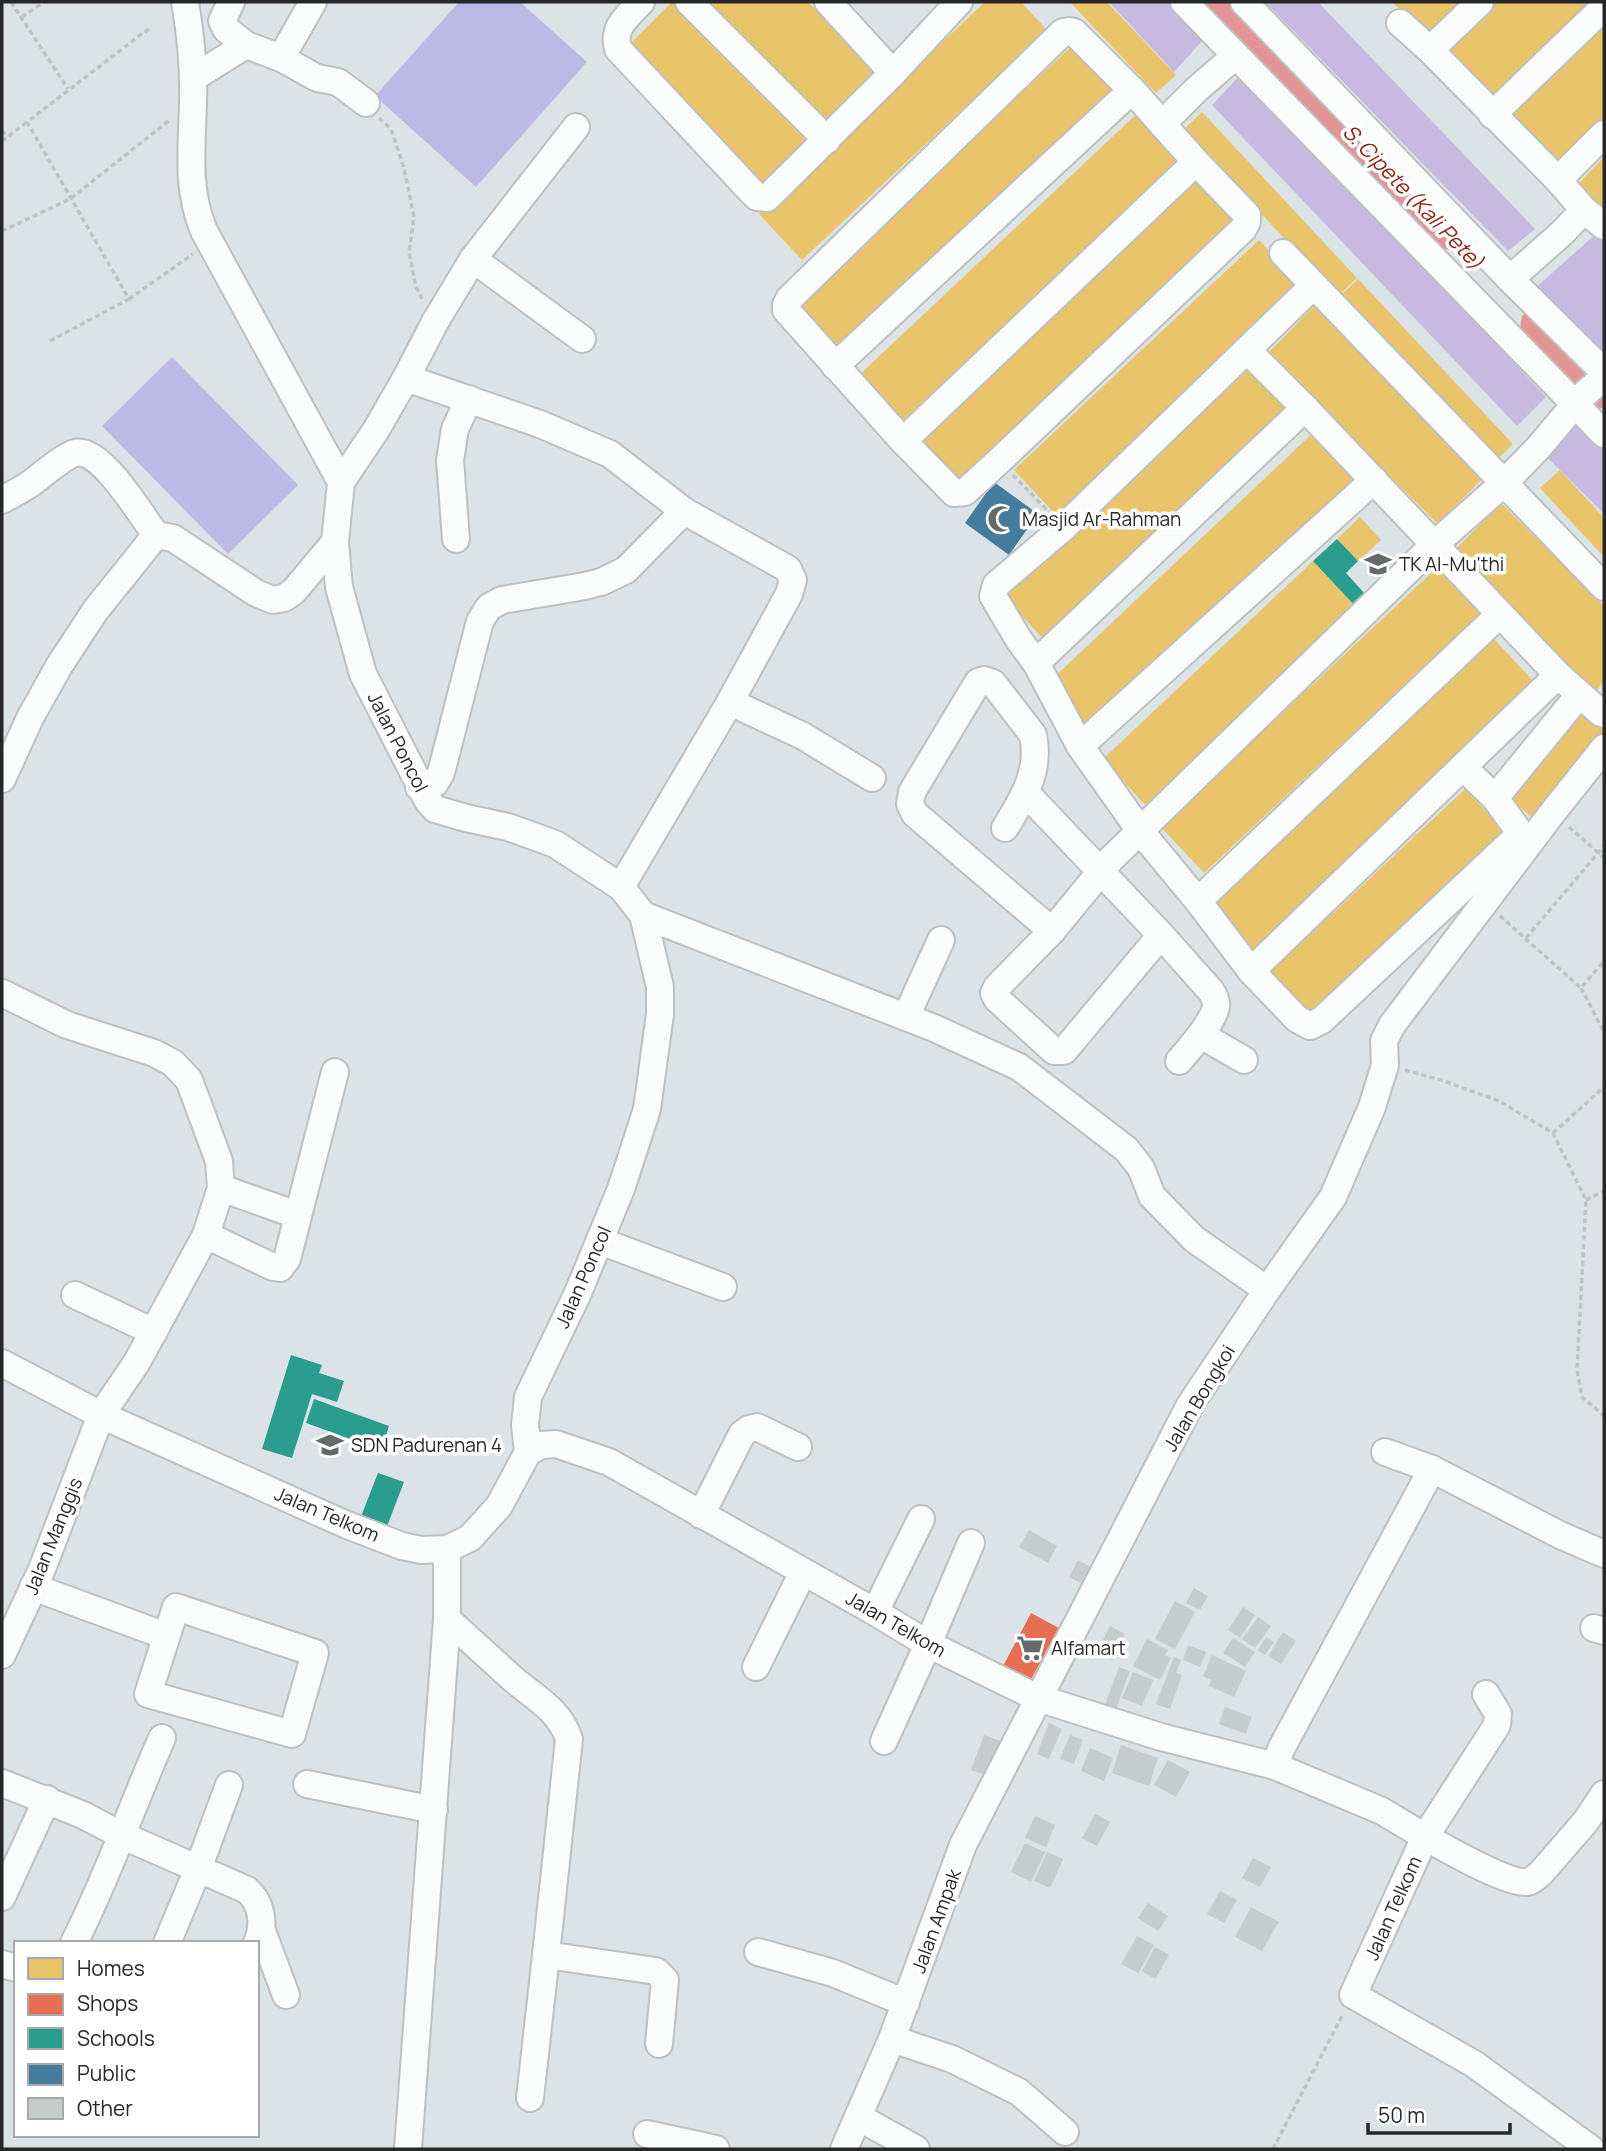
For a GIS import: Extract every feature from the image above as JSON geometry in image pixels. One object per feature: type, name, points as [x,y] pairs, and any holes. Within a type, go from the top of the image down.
[{"type":"street","points":[[185,2],[191,36],[192,187],[195,210],[341,482],[406,378],[435,322],[473,259],[576,127]]},
{"type":"street","points":[[231,2],[222,21],[226,29],[246,45],[281,58],[317,78],[338,82],[366,103]]},
{"type":"street","points":[[281,58],[313,2]]},
{"type":"street","points":[[641,2],[618,26],[615,40],[618,49],[757,197],[767,198],[827,140],[959,2]]},
{"type":"street","points":[[689,2],[827,140]]},
{"type":"street","points":[[828,2],[893,72]]},
{"type":"street","points":[[1184,2],[1235,56],[1593,386]]},
{"type":"street","points":[[1244,2],[1510,279],[1593,386],[1604,434]]},
{"type":"street","points":[[1430,50],[1480,2]]},
{"type":"street","points":[[1492,115],[1604,7]]},
{"type":"street","points":[[1400,23],[1430,50],[1594,218],[1562,233],[1510,279]]},
{"type":"street","points":[[1063,32],[1074,32],[1132,90],[1247,215],[1247,222],[1243,229],[999,461],[965,492],[954,494],[835,366],[786,310],[786,305],[789,299],[1063,32]]},
{"type":"street","points":[[193,91],[246,45]]},
{"type":"street","points":[[1162,124],[1235,56]]},
{"type":"street","points":[[835,366],[1132,90]]},
{"type":"street","points":[[1558,180],[1604,134]]},
{"type":"street","points":[[903,441],[1196,162]]},
{"type":"street","points":[[1283,253],[1604,587]]},
{"type":"street","points":[[473,259],[582,339]]},
{"type":"street","points":[[1313,286],[1064,527],[994,589],[993,596],[1019,640],[1037,663],[1080,746],[1137,835],[1198,901],[1251,971],[1297,1019],[1310,1026],[1322,1020],[1516,838],[1518,830],[1495,798],[1463,766]]},
{"type":"street","points":[[1247,350],[1558,675],[1604,714]]},
{"type":"street","points":[[406,378],[540,424],[610,454],[684,511],[788,569],[793,580],[789,594],[730,702],[621,887]]},
{"type":"street","points":[[1161,935],[1063,1051],[1054,1051],[997,999],[994,993],[1052,931],[1106,866],[1435,544],[1505,482],[1593,386]]},
{"type":"street","points":[[456,540],[450,460],[455,429],[469,399]]},
{"type":"street","points":[[1037,663],[1305,408]]},
{"type":"street","points":[[2,500],[73,454],[84,453],[94,457],[135,502],[156,535],[173,538],[256,593],[273,600],[284,598],[294,591],[335,542]]},
{"type":"street","points":[[1080,746],[1374,480]]},
{"type":"street","name":"Jalan Poncol","points":[[341,482],[335,542],[339,587],[363,674],[419,787],[435,809],[508,827],[555,844],[621,887],[643,915],[660,987],[658,1028],[647,1108],[621,1189],[600,1241],[528,1397],[525,1425],[528,1452]]},
{"type":"street","points":[[419,787],[435,783],[441,773],[480,621],[489,607],[502,600],[601,582],[626,570],[684,511]]},
{"type":"street","points":[[2,777],[59,666],[95,611],[156,535]]},
{"type":"street","points":[[1198,901],[1500,615]]},
{"type":"street","points":[[1251,971],[1558,675]]},
{"type":"street","points":[[1005,828],[1026,793],[1036,757],[1033,735],[993,683],[984,680],[978,682],[912,792],[910,804],[915,814],[1052,931]]},
{"type":"street","points":[[1495,798],[1579,695]]},
{"type":"street","points":[[730,702],[803,736],[872,778]]},
{"type":"street","name":"Jalan Bongkoi","points":[[1038,1698],[1190,1405],[1333,1197],[1379,1085],[1384,1041],[1392,1025],[1604,748]]},
{"type":"street","points":[[1026,793],[1106,866],[1161,935],[1211,991],[1216,1007],[1200,1035],[1179,1061]]},
{"type":"street","points":[[643,915],[934,1027],[1019,1067],[1126,1149],[1141,1168],[1152,1196],[1194,1239],[1267,1290]]},
{"type":"street","points":[[906,1017],[941,940]]},
{"type":"street","points":[[2,993],[67,1025],[154,1053],[173,1063],[188,1080],[219,1161],[221,1188],[298,1215]]},
{"type":"street","points":[[1200,1035],[1244,1060]]},
{"type":"street","points":[[206,1235],[280,1268],[287,1259],[335,1072]]},
{"type":"street","name":"Jalan Manggis","points":[[2,1655],[33,1587],[101,1415],[137,1362],[206,1235],[221,1188]]},
{"type":"street","points":[[600,1241],[723,1287]]},
{"type":"street","points":[[75,1294],[153,1332]]},
{"type":"street","name":"Jalan Telkom","points":[[2,1363],[101,1415],[358,1529],[401,1546],[421,1550],[447,1549]]},
{"type":"street","points":[[701,1515],[742,1434],[749,1429],[757,1427],[798,1447]]},
{"type":"street","name":"Jalan Telkom","points":[[528,1452],[541,1445],[556,1444],[609,1462],[928,1644],[1038,1698],[1161,1737],[1275,1766],[1382,1811],[1425,1837],[1353,1994]]},
{"type":"street","points":[[408,2149],[447,1619],[447,1549],[470,1538],[499,1506],[528,1452]]},
{"type":"street","points":[[1385,1452],[1432,1469],[1560,1535],[1604,1554]]},
{"type":"street","points":[[1275,1766],[1281,1749],[1432,1469]]},
{"type":"street","points":[[875,1612],[921,1519]]},
{"type":"street","points":[[884,1741],[971,1543]]},
{"type":"street","points":[[756,1667],[803,1572]]},
{"type":"street","points":[[33,1587],[166,1636]]},
{"type":"street","points":[[176,1607],[315,1653],[292,1734],[148,1694],[166,1636],[176,1607]]},
{"type":"street","points":[[447,1619],[517,1682],[537,1696],[565,1727],[569,1739],[530,2098]]},
{"type":"street","points":[[1486,1694],[1498,1714],[1497,1725],[1425,1837],[1488,1870],[1524,1883],[1541,1873],[1586,1821],[1604,1794]]},
{"type":"street","name":"Jalan Ampak","points":[[844,2149],[892,2039],[963,1844],[1038,1698]]},
{"type":"street","points":[[76,1941],[162,1738]]},
{"type":"street","points":[[2,1783],[83,1815],[121,1835],[247,1890],[254,1896],[261,1912],[260,1937],[286,1995]]},
{"type":"street","points":[[307,1784],[434,1810]]},
{"type":"street","points":[[168,1941],[229,1785]]},
{"type":"street","points":[[2,1897],[47,1800]]},
{"type":"street","points":[[758,1952],[833,1973],[906,2003]]},
{"type":"street","points":[[546,1955],[656,1971],[665,1980],[659,2044]]},
{"type":"street","points":[[1353,1994],[1474,2064],[1591,2149]]},
{"type":"street","points":[[892,2039],[952,2059],[1019,2092],[1065,2132]]},
{"type":"street","points":[[858,2117],[916,2149]]},
{"type":"street","points":[[647,2134],[716,2149]]},
{"type":"path","points":[[11,2],[68,89]]},
{"type":"path","points":[[22,17],[44,2]]},
{"type":"path","points":[[2,141],[151,27]]},
{"type":"path","points":[[2,231],[70,199],[193,91]]},
{"type":"path","points":[[366,103],[390,129],[404,168],[414,217],[409,253],[416,287],[435,322]]},
{"type":"path","points":[[27,122],[129,299]]},
{"type":"path","points":[[2,130],[7,137]]},
{"type":"path","points":[[50,341],[129,299],[211,242]]},
{"type":"path","points":[[999,461],[1064,527]]},
{"type":"path","points":[[1553,812],[1604,858]]},
{"type":"path","points":[[1526,938],[1604,846]]},
{"type":"path","points":[[1485,902],[1581,988],[1604,1031]]},
{"type":"path","points":[[1581,988],[1604,961]]},
{"type":"path","points":[[1379,1085],[1441,1080],[1499,1101],[1553,1133],[1586,1200],[1577,1370],[1582,1397],[1604,1416]]},
{"type":"path","points":[[1553,1133],[1604,1087]]},
{"type":"path","points":[[1586,1200],[1604,1191]]},
{"type":"path","points":[[1273,2149],[1353,1994]]},
{"type":"shaded area","points":[[459,2],[520,2],[587,62],[476,187],[375,96]]},
{"type":"shaded area","points":[[1109,2],[1167,2],[1203,40],[1174,72]]},
{"type":"shaded area","points":[[1265,2],[1318,2],[1535,229],[1508,251]]},
{"type":"shaded area","points":[[1242,73],[1546,397],[1517,426],[1212,105]]},
{"type":"shaded area","points":[[1597,233],[1604,239],[1604,362],[1534,289]]},
{"type":"shaded area","points":[[172,357],[298,485],[228,554],[102,426]]},
{"type":"shaded area","points":[[1577,422],[1604,449],[1604,514],[1545,455]]},
{"type":"building: Homes","points":[[672,2],[812,143],[763,193],[622,52]]},
{"type":"building: Homes","points":[[708,2],[808,2],[884,78],[834,128]]},
{"type":"building: Homes","points":[[985,2],[1021,2],[1047,30],[802,260],[759,214]]},
{"type":"building: Homes","points":[[1070,2],[1107,2],[1176,75],[1156,93]]},
{"type":"building: Homes","points":[[1392,2],[1471,2],[1433,42]]},
{"type":"building: Homes","points":[[1489,2],[1591,2],[1494,102],[1442,50]]},
{"type":"building: Homes","points":[[1604,20],[1604,126],[1564,167],[1512,116]]},
{"type":"building: Homes","points":[[1079,39],[1121,85],[838,351],[796,305]]},
{"type":"building: Homes","points":[[1141,110],[1184,156],[901,422],[858,376]]},
{"type":"building: Homes","points":[[1202,112],[1357,278],[1338,296],[1183,130]]},
{"type":"building: Homes","points":[[1604,157],[1604,209],[1578,184]]},
{"type":"building: Homes","points":[[1196,171],[1239,217],[956,483],[913,437]]},
{"type":"building: Homes","points":[[1259,240],[1302,286],[1057,516],[1014,470]]},
{"type":"building: Homes","points":[[1358,279],[1513,444],[1494,463],[1339,297]]},
{"type":"building: Homes","points":[[1317,303],[1487,474],[1438,524],[1267,354]]},
{"type":"building: Homes","points":[[1250,368],[1293,414],[1048,644],[1005,598]]},
{"type":"building: Homes","points":[[1317,429],[1360,475],[1090,729],[1048,683]]},
{"type":"building: Homes","points":[[1560,470],[1604,518],[1604,557],[1540,488]]},
{"type":"building: Homes","points":[[1501,503],[1604,606],[1604,682],[1593,694],[1452,553]]},
{"type":"building: Homes","points":[[1360,517],[1381,540],[1358,561],[1337,539]]},
{"type":"building: Homes","points":[[1313,561],[1356,607],[1145,805],[1103,759]]},
{"type":"building: Homes","points":[[1444,561],[1487,607],[1204,873],[1161,827]]},
{"type":"building: Homes","points":[[1493,638],[1536,684],[1253,950],[1210,904]]},
{"type":"building: Homes","points":[[1578,707],[1604,730],[1604,740],[1535,820],[1504,793]]},
{"type":"building: Homes","points":[[1465,789],[1508,835],[1308,1022],[1265,977]]},
{"type":"building: Shops","name":"Alfamart","points":[[1031,1613],[1059,1628],[1029,1683],[1002,1668]]},
{"type":"building: Schools","points":[[1337,539],[1358,561],[1346,573],[1367,596],[1356,607],[1313,561]]},
{"type":"building: Schools","points":[[291,1355],[322,1365],[319,1373],[344,1381],[337,1402],[312,1394],[292,1458],[262,1449]]},
{"type":"building: Schools","points":[[314,1399],[389,1426],[381,1450],[306,1423]]},
{"type":"building: Schools","points":[[378,1473],[404,1482],[386,1529],[360,1519]]},
{"type":"building: Public","name":"Masjid Ar-Rahman","points":[[994,482],[1038,514],[1009,555],[965,523]]},
{"type":"building: Other","points":[[1029,1530],[1057,1546],[1048,1563],[1019,1547]]},
{"type":"building: Other","points":[[1078,1560],[1090,1567],[1081,1583],[1069,1577]]},
{"type":"building: Other","points":[[1194,1588],[1208,1596],[1200,1610],[1186,1603]]},
{"type":"building: Other","points":[[1175,1601],[1195,1612],[1175,1649],[1155,1639]]},
{"type":"building: Other","points":[[1243,1607],[1255,1615],[1240,1638],[1228,1630]]},
{"type":"building: Other","points":[[1258,1617],[1271,1626],[1255,1648],[1242,1639]]},
{"type":"building: Other","points":[[1110,1626],[1125,1634],[1112,1660],[1097,1652]]},
{"type":"building: Other","points":[[1283,1632],[1296,1641],[1281,1664],[1268,1656]]},
{"type":"building: Other","points":[[1266,1637],[1274,1642],[1265,1655],[1258,1650]]},
{"type":"building: Other","points":[[1233,1638],[1255,1652],[1245,1667],[1223,1653]]},
{"type":"building: Other","points":[[1147,1639],[1168,1650],[1165,1655],[1171,1658],[1160,1680],[1133,1666]]},
{"type":"building: Other","points":[[1188,1645],[1206,1652],[1200,1667],[1183,1660]]},
{"type":"building: Other","points":[[1212,1655],[1246,1671],[1234,1697],[1209,1686],[1211,1680],[1203,1676]]},
{"type":"building: Other","points":[[1174,1657],[1181,1660],[1176,1673],[1182,1675],[1170,1709],[1156,1704]]},
{"type":"building: Other","points":[[1119,1667],[1130,1671],[1115,1711],[1104,1707]]},
{"type":"building: Other","points":[[1133,1672],[1153,1680],[1142,1706],[1122,1698]]},
{"type":"building: Other","points":[[1225,1707],[1252,1717],[1246,1734],[1219,1724]]},
{"type":"building: Other","points":[[1049,1723],[1062,1729],[1049,1759],[1037,1754]]},
{"type":"building: Other","points":[[984,1735],[1003,1742],[990,1777],[971,1770]]},
{"type":"building: Other","points":[[1070,1735],[1083,1740],[1074,1764],[1060,1759]]},
{"type":"building: Other","points":[[1121,1745],[1158,1758],[1149,1786],[1112,1773]]},
{"type":"building: Other","points":[[1090,1748],[1113,1758],[1104,1781],[1081,1771]]},
{"type":"building: Other","points":[[1168,1760],[1190,1772],[1176,1797],[1154,1785]]},
{"type":"building: Other","points":[[1095,1814],[1110,1822],[1097,1846],[1082,1838]]},
{"type":"building: Other","points":[[1035,1816],[1055,1825],[1046,1847],[1025,1838]]},
{"type":"building: Other","points":[[1025,1843],[1045,1852],[1031,1882],[1011,1872]]},
{"type":"building: Other","points":[[1047,1852],[1063,1859],[1050,1888],[1034,1881]]},
{"type":"building: Other","points":[[1253,1858],[1271,1867],[1260,1887],[1242,1878]]},
{"type":"building: Other","points":[[1220,1891],[1237,1900],[1224,1923],[1207,1914]]},
{"type":"building: Other","points":[[1148,1903],[1168,1916],[1158,1931],[1138,1918]]},
{"type":"building: Other","points":[[1251,1907],[1279,1922],[1262,1951],[1235,1937]]},
{"type":"building: Other","points":[[1137,1936],[1154,1945],[1138,1973],[1121,1964]]},
{"type":"building: Other","points":[[1155,1947],[1169,1955],[1155,1979],[1142,1971]]},
{"type":"waterway","name":"S. Cipete (Kali Pete)","points":[[1221,2],[1448,233]]},
{"type":"waterway","name":"S. Cipete (Kali Pete)","points":[[1537,324],[1604,392]]},
{"type":"place","name":"Masjid Ar-Rahman","points":[[1001,519]]},
{"type":"place","name":"TK Al-Mu'thi","points":[[1378,564]]},
{"type":"place","name":"SDN Padurenan 4","points":[[330,1445]]},
{"type":"place","name":"Alfamart","points":[[1030,1648]]}]
